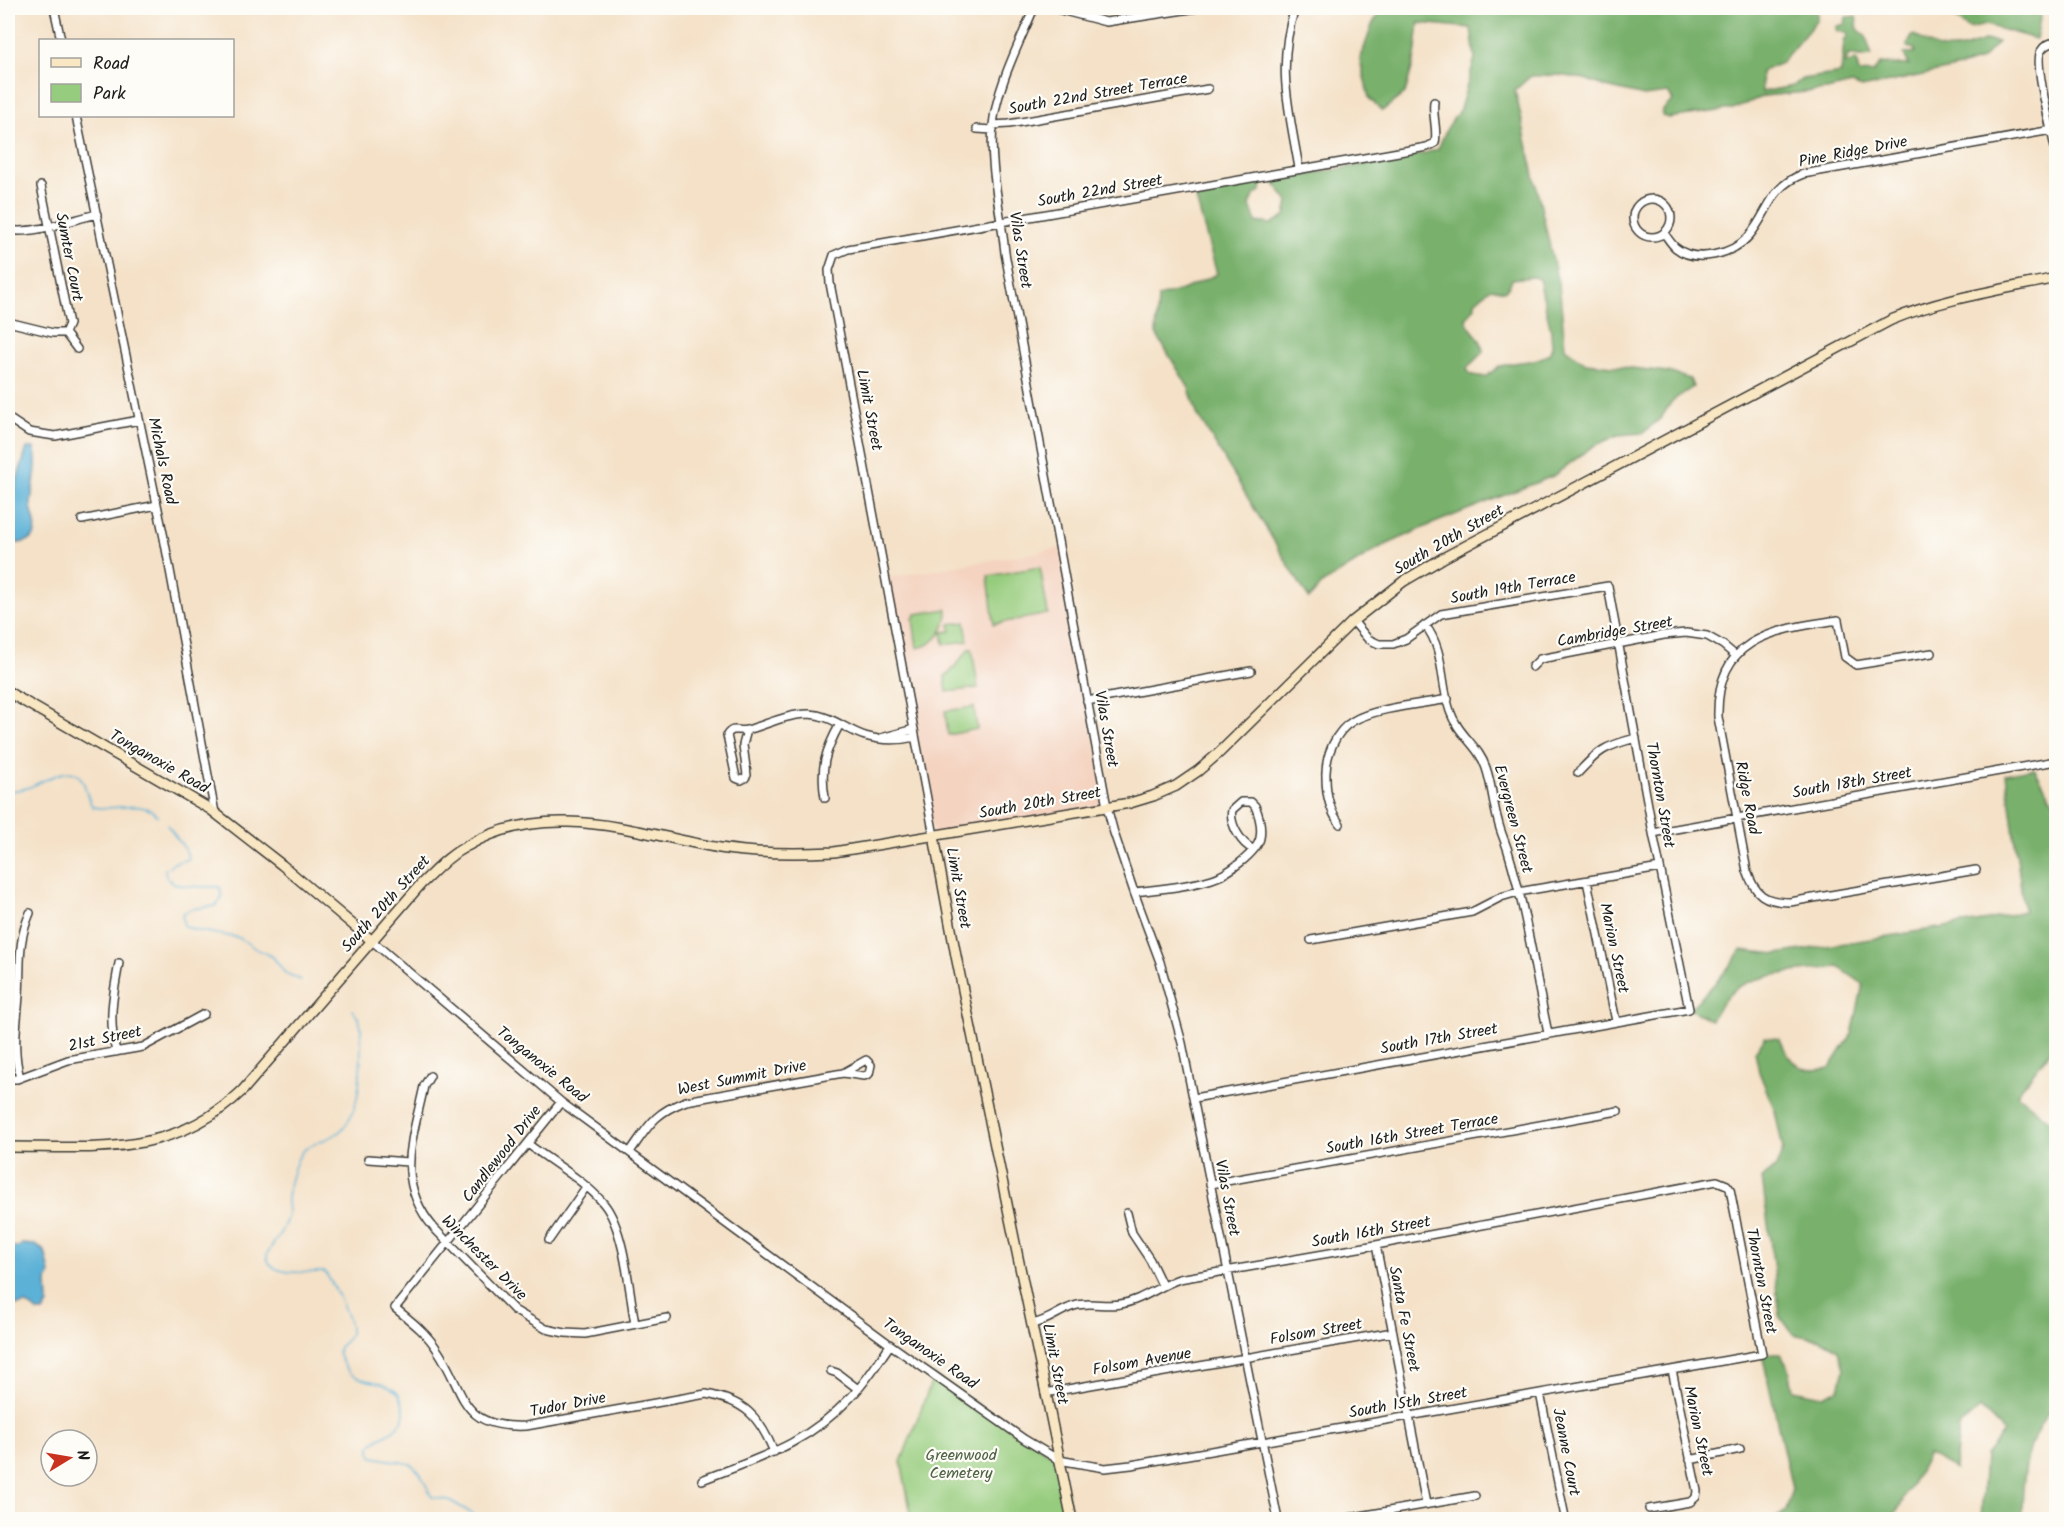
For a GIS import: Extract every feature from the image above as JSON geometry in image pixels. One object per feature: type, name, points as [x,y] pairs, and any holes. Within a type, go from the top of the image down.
[{"type":"main road","name":"South 20th Street","points":[[8,1146],[114,1147],[138,1144],[193,1126],[230,1102],[243,1090],[371,940],[421,884],[446,860],[466,846],[511,827],[551,821],[584,822],[722,848],[780,854],[834,852],[1107,807],[1153,796],[1176,786],[1198,771],[1353,621],[1404,580],[1891,320],[1917,309],[1957,298],[2056,278]]},
{"type":"main road","name":"Tonganoxie Road","points":[[8,692],[215,813],[282,865],[371,940]]},
{"type":"main road","name":"Limit Street","points":[[934,836],[956,956],[1072,1520]]},
{"type":"street","points":[[54,8],[61,39]]},
{"type":"street","name":"Vilas Street","points":[[1034,8],[999,95],[993,127],[995,181],[1005,253],[1107,807],[1169,993],[1194,1098],[1278,1520]]},
{"type":"street","points":[[1053,8],[1106,22],[1197,8]]},
{"type":"street","points":[[1295,8],[1287,38],[1284,74],[1299,168]]},
{"type":"street","points":[[2054,42],[2041,50],[2038,57],[2056,153]]},
{"type":"street","name":"South 22nd Street Terrace","points":[[976,129],[1209,89]]},
{"type":"street","name":"South 22nd Street","points":[[831,259],[834,255],[848,249],[1427,147],[1435,142],[1436,136],[1434,102]]},
{"type":"street","name":"Michals Road","points":[[76,117],[157,505],[215,813]]},
{"type":"street","name":"Pine Ridge Drive","points":[[1664,233],[1676,248],[1688,254],[1713,255],[1734,247],[1748,237],[1782,185],[1803,174],[2052,130]]},
{"type":"street","name":"Sumter Court","points":[[41,186],[69,324],[65,333]]},
{"type":"street","points":[[1656,200],[1666,206],[1671,221],[1664,233],[1650,237],[1636,229],[1634,212],[1641,203],[1656,200]]},
{"type":"street","points":[[8,230],[49,226],[97,214]]},
{"type":"street","name":"Limit Street","points":[[831,259],[830,282],[934,836]]},
{"type":"street","points":[[8,322],[53,333],[65,333],[77,349]]},
{"type":"street","points":[[8,418],[29,432],[55,436],[139,420]]},
{"type":"street","points":[[82,520],[157,505]]},
{"type":"street","name":"South 19th Terrace","points":[[1353,621],[1368,639],[1379,644],[1393,644],[1406,639],[1441,614],[1608,586]]},
{"type":"street","name":"Thornton Street","points":[[1608,586],[1653,833],[1689,1009]]},
{"type":"street","name":"Ridge Road","points":[[1932,653],[1856,665],[1845,657],[1838,620],[1788,628],[1766,634],[1752,641],[1736,656],[1722,680],[1717,704],[1737,817],[1752,885],[1762,896],[1775,902],[1790,902],[1976,870]]},
{"type":"street","name":"Evergreen Street","points":[[1425,625],[1433,634],[1438,647],[1448,699],[1457,727],[1481,756],[1486,766],[1498,822],[1508,849],[1518,892],[1548,1033]]},
{"type":"street","name":"Cambridge Street","points":[[1532,667],[1540,659],[1664,635],[1686,633],[1707,636],[1736,656]]},
{"type":"street","points":[[1087,701],[1251,671]]},
{"type":"street","points":[[1340,824],[1332,813],[1325,764],[1343,729],[1352,721],[1371,714],[1448,699]]},
{"type":"street","points":[[747,730],[743,745],[747,775],[741,780],[736,778],[734,771],[727,735],[731,730],[747,730],[785,717],[809,714],[821,716],[866,736],[880,738],[914,733]]},
{"type":"street","points":[[825,798],[822,778],[824,764],[831,740],[840,724]]},
{"type":"street","points":[[1578,773],[1598,752],[1616,743],[1636,738]]},
{"type":"street","name":"South 18th Street","points":[[1653,833],[2056,761]]},
{"type":"street","points":[[1134,892],[1213,879],[1227,872],[1253,849],[1260,838],[1255,806],[1251,802],[1240,802],[1234,806],[1231,819],[1248,847],[1253,849]]},
{"type":"street","points":[[1311,940],[1472,912],[1501,897],[1518,892],[1660,868]]},
{"type":"street","name":"Marion Street","points":[[1587,881],[1616,1021]]},
{"type":"street","points":[[20,1078],[14,1046],[19,994],[19,951],[30,914]]},
{"type":"street","name":"Tonganoxie Road","points":[[371,940],[561,1102],[890,1345],[1024,1440],[1059,1460]]},
{"type":"street","points":[[116,1052],[111,1033],[110,1014],[119,963]]},
{"type":"street","name":"South 17th Street","points":[[1194,1098],[1689,1009]]},
{"type":"street","name":"21st Street","points":[[8,1079],[20,1078],[68,1060],[143,1047],[204,1014]]},
{"type":"street","name":"West Summit Drive","points":[[630,1152],[650,1123],[666,1108],[686,1101],[843,1073]]},
{"type":"street","name":"Winchester Drive","points":[[430,1076],[424,1086],[408,1162],[415,1200],[423,1215],[514,1310],[546,1329],[565,1333],[585,1334],[667,1318]]},
{"type":"street","name":"Candlewood Drive","points":[[395,1308],[561,1102]]},
{"type":"street","name":"South 16th Street Terrace","points":[[1210,1184],[1618,1111]]},
{"type":"street","points":[[528,1144],[586,1187],[604,1204],[617,1227],[635,1324]]},
{"type":"street","points":[[368,1159],[408,1162]]},
{"type":"street","name":"South 16th Street","points":[[1032,1324],[1047,1321],[1065,1309],[1076,1305],[1086,1303],[1117,1305],[1132,1302],[1162,1285],[1179,1279],[1376,1245],[1717,1180],[1722,1182]]},
{"type":"street","name":"Thornton Street","points":[[1722,1182],[1730,1189],[1761,1354]]},
{"type":"street","points":[[549,1240],[586,1187]]},
{"type":"street","points":[[1127,1213],[1132,1233],[1150,1260],[1162,1285]]},
{"type":"street","name":"Santa Fe Street","points":[[1376,1245],[1426,1504]]},
{"type":"street","name":"Tudor Drive","points":[[395,1308],[430,1338],[445,1361],[460,1396],[473,1413],[495,1424],[510,1427],[526,1426],[706,1394],[740,1404],[751,1413],[767,1436],[774,1452]]},
{"type":"street","name":"Folsom Street","points":[[1244,1358],[1393,1332]]},
{"type":"street","points":[[702,1480],[788,1447],[815,1430],[858,1389],[890,1345]]},
{"type":"street","name":"South 15th Street","points":[[1059,1460],[1106,1468],[1131,1466],[1761,1354]]},
{"type":"street","name":"Folsom Avenue","points":[[1046,1393],[1244,1358]]},
{"type":"street","name":"Marion Street","points":[[1649,1509],[1690,1502],[1696,1497],[1672,1370]]},
{"type":"street","points":[[831,1371],[858,1389]]},
{"type":"street","name":"Jeanne Court","points":[[1540,1393],[1565,1517]]},
{"type":"street","points":[[1690,1460],[1740,1449]]},
{"type":"street","points":[[1337,1520],[1475,1496]]},
{"type":"shaded area","points":[[1061,548],[1107,807],[934,836],[886,578]]},
{"type":"green space","points":[[1382,8],[1817,8],[1817,20],[1781,63],[1761,72],[1762,92],[1793,86],[1802,79],[1841,73],[1844,42],[1848,34],[1836,30],[1837,26],[1845,24],[1846,17],[1856,16],[1858,29],[1866,37],[1872,56],[1848,55],[1846,64],[1856,60],[1859,73],[1873,72],[1880,64],[1909,65],[1904,54],[1915,52],[1915,49],[1907,47],[1911,37],[1915,35],[1928,44],[1947,49],[1962,48],[1987,41],[1998,42],[1981,60],[1960,67],[1862,88],[1852,84],[1827,90],[1764,96],[1733,109],[1668,118],[1662,116],[1663,110],[1673,100],[1668,93],[1644,96],[1606,87],[1585,79],[1558,75],[1531,76],[1515,90],[1560,292],[1565,348],[1586,363],[1668,372],[1690,379],[1693,387],[1672,401],[1661,418],[1643,433],[1618,435],[1592,447],[1553,476],[1432,524],[1379,548],[1323,583],[1309,599],[1197,414],[1189,388],[1156,334],[1158,297],[1185,289],[1217,274],[1196,199],[1234,189],[1240,183],[1256,180],[1262,184],[1261,191],[1255,194],[1250,205],[1256,222],[1271,224],[1285,216],[1288,202],[1273,181],[1422,154],[1438,149],[1446,130],[1460,109],[1475,58],[1471,28],[1419,23],[1415,57],[1405,93],[1382,111],[1369,98],[1360,60],[1372,25]],"holes":[[[1533,277],[1539,279],[1551,331],[1552,347],[1549,354],[1502,366],[1486,377],[1469,373],[1467,368],[1483,352],[1481,342],[1466,319],[1475,307],[1475,302],[1491,288],[1504,291],[1509,287],[1512,279]]]},
{"type":"green space","points":[[1943,8],[2042,8],[2036,39],[1986,25],[1969,29]]},
{"type":"green space","points":[[1040,567],[1048,614],[994,624],[988,576]]},
{"type":"green space","points":[[947,609],[947,616],[940,634],[930,643],[917,648],[913,619],[916,614]]},
{"type":"green space","points":[[965,622],[968,641],[944,644],[942,632],[951,631],[950,624]]},
{"type":"green space","points":[[972,648],[978,688],[947,692],[945,676]]},
{"type":"green space","points":[[974,707],[977,729],[948,735],[945,711]]},
{"type":"green space","points":[[2034,768],[2056,806],[2056,1044],[2017,1094],[2056,1126],[2056,1403],[2038,1429],[2032,1443],[2023,1487],[2022,1519],[1981,1519],[1985,1455],[2004,1432],[1980,1408],[1959,1427],[1955,1469],[1928,1454],[1893,1519],[1775,1519],[1786,1511],[1792,1489],[1762,1354],[1780,1354],[1789,1368],[1793,1390],[1823,1396],[1839,1389],[1844,1369],[1839,1350],[1821,1340],[1793,1334],[1780,1316],[1762,1178],[1776,1167],[1783,1149],[1775,1111],[1759,1072],[1755,1052],[1765,1037],[1780,1039],[1788,1056],[1798,1066],[1812,1070],[1830,1068],[1852,1034],[1863,984],[1838,967],[1790,973],[1765,977],[1742,985],[1724,1000],[1711,1020],[1689,1009],[1717,981],[1741,950],[1777,954],[1988,920],[2024,911],[2006,774]]},
{"type":"green space","name":"Greenwood Cemetery","points":[[934,1375],[1059,1460],[1072,1519],[912,1519],[901,1462]]},
{"type":"water","points":[[27,448],[34,448],[36,455],[31,504],[35,532],[29,540],[8,544],[8,508]]},
{"type":"water","points":[[22,1244],[35,1245],[45,1251],[50,1273],[47,1282],[48,1304],[43,1312],[37,1312],[27,1304],[8,1306],[8,1247],[19,1247]]},
{"type":"waterway","points":[[8,791],[27,788],[69,772],[80,777],[93,807],[144,808],[158,816]]},
{"type":"waterway","points":[[167,825],[185,849],[189,859],[174,863],[165,869],[167,877],[178,885],[220,887],[222,898],[215,906],[191,909],[182,914],[184,926],[240,938],[273,957],[285,973],[301,980]]},
{"type":"waterway","points":[[352,1010],[359,1019],[361,1028],[359,1084],[353,1112],[338,1133],[309,1147],[299,1156],[288,1189],[287,1218],[267,1254],[269,1262],[273,1267],[290,1272],[325,1272],[349,1323],[349,1336],[338,1349],[343,1364],[354,1376],[391,1388],[400,1396],[404,1416],[400,1424],[372,1444],[370,1450],[373,1457],[411,1464],[420,1473],[432,1497],[449,1500],[483,1520]]}]
